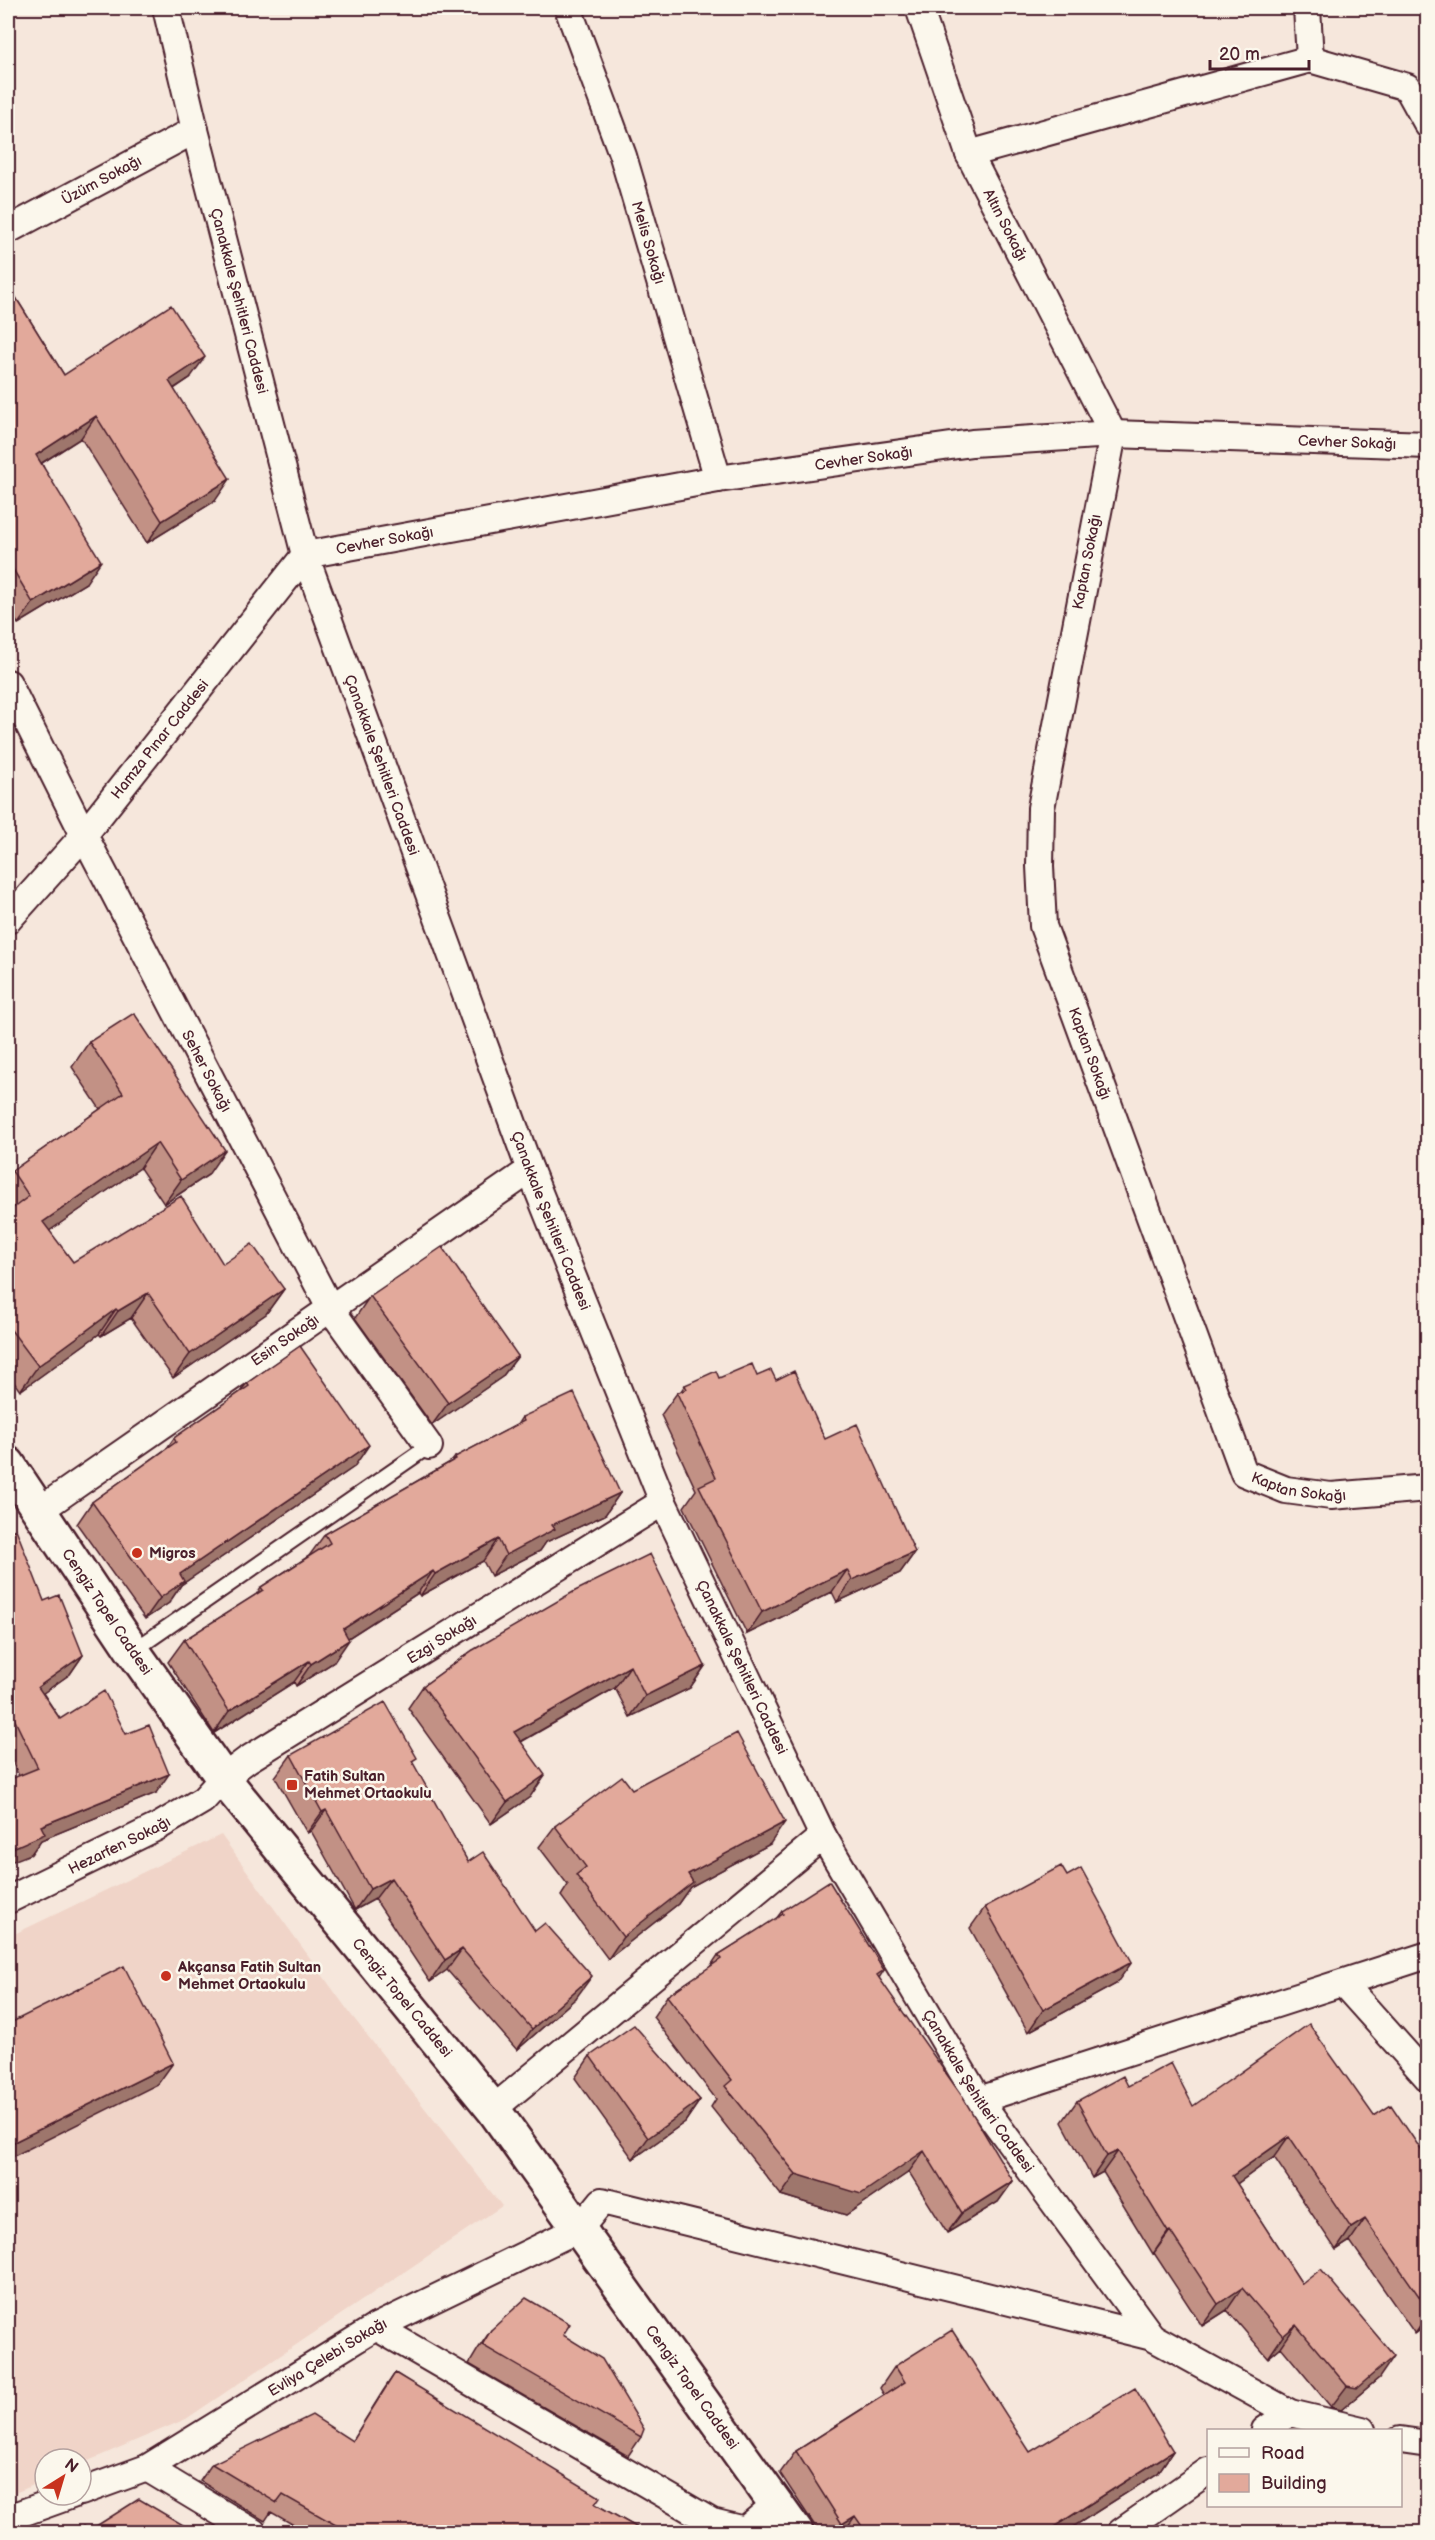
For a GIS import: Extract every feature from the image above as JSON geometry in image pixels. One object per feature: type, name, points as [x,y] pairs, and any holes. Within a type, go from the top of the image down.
[{"type":"main road","name":"Cengiz Topel Caddesi","points":[[8,1464],[133,1651],[223,1778],[493,2109],[796,2532]]},
{"type":"street","name":"Çanakkale Şehitleri Caddesi","points":[[166,8],[195,130],[305,555],[530,1170],[663,1503],[822,1836],[979,2100],[1152,2337]]},
{"type":"street","name":"Melis Sokağı","points":[[568,8],[623,156],[718,479]]},
{"type":"street","name":"Altın Sokağı","points":[[919,8],[969,154],[1113,434]]},
{"type":"street","points":[[1307,8],[1310,59]]},
{"type":"street","points":[[969,154],[1310,59],[1407,87],[1428,125]]},
{"type":"street","name":"Üzüm Sokağı","points":[[8,230],[195,130]]},
{"type":"street","name":"Cevher Sokağı","points":[[305,555],[718,479],[972,443],[1113,434],[1428,445]]},
{"type":"street","name":"Kaptan Sokağı","points":[[1113,434],[1041,808],[1040,866],[1043,926],[1244,1473],[1286,1490],[1331,1496],[1428,1488]]},
{"type":"street","name":"Hamza Pınar Caddesi","points":[[8,920],[84,835],[305,555]]},
{"type":"street","name":"Seher Sokağı","points":[[8,683],[84,835],[330,1308],[429,1446]]},
{"type":"street","name":"Esin Sokağı","points":[[40,1510],[530,1170]]},
{"type":"street","name":"Ezgi Sokağı","points":[[223,1778],[247,1760],[663,1503]]},
{"type":"street","name":"Hezarfen Sokağı","points":[[8,1900],[159,1826],[203,1800],[223,1778]]},
{"type":"street","points":[[493,2109],[822,1836]]},
{"type":"street","points":[[979,2100],[1428,1955]]},
{"type":"street","points":[[1343,1983],[1428,2078]]},
{"type":"street","points":[[580,2228],[602,2201],[1152,2337],[1290,2413],[1358,2429]]},
{"type":"street","name":"Evliya Çelebi Sokağı","points":[[93,2488],[147,2468],[376,2327],[580,2228]]},
{"type":"street","points":[[376,2327],[712,2522],[745,2530],[776,2504]]},
{"type":"street","points":[[1266,2429],[1290,2413]]},
{"type":"street","points":[[1402,2440],[1428,2444]]},
{"type":"street","points":[[147,2468],[253,2532]]},
{"type":"street","points":[[1121,2532],[1207,2472]]},
{"type":"street","points":[[8,2518],[39,2507]]},
{"type":"lane","points":[[133,1651],[429,1446]]},
{"type":"shaded area","points":[[221,1835],[352,2016],[502,2206],[186,2419],[93,2459],[93,2447],[33,2447],[33,2485],[8,2496],[8,1937]]},
{"type":"building","points":[[8,285],[64,375],[171,305],[205,357],[169,381],[230,479],[162,521],[96,416],[36,455],[101,561],[33,603],[8,561]]},
{"type":"building","points":[[134,1013],[225,1150],[181,1180],[157,1143],[43,1222],[73,1262],[181,1196],[223,1264],[252,1244],[284,1289],[190,1354],[148,1293],[118,1311],[116,1309],[38,1366],[8,1326],[8,1212],[29,1196],[12,1171],[123,1093],[89,1042]]},
{"type":"building","points":[[442,1247],[518,1356],[448,1403],[370,1296]]},
{"type":"building","points":[[300,1346],[369,1445],[180,1574],[184,1581],[160,1598],[92,1502],[176,1442],[174,1438],[249,1386],[247,1383]]},
{"type":"building","points":[[752,1364],[757,1376],[771,1370],[776,1380],[794,1371],[825,1439],[857,1424],[915,1552],[852,1580],[847,1570],[762,1612],[699,1486],[716,1478],[677,1393],[687,1389],[685,1385],[716,1371],[719,1378]]},
{"type":"building","points":[[574,1393],[620,1493],[552,1525],[555,1529],[506,1555],[498,1539],[435,1574],[433,1571],[343,1629],[349,1640],[311,1664],[309,1661],[229,1711],[184,1640],[263,1590],[261,1587],[330,1543],[325,1534],[456,1459],[455,1457],[524,1421],[522,1417]]},
{"type":"building","points":[[16,1529],[44,1601],[59,1595],[83,1655],[38,1687],[60,1719],[104,1691],[126,1734],[149,1725],[169,1774],[41,1826],[45,1834],[8,1850],[8,1780],[38,1768],[8,1706],[8,1532]]},
{"type":"building","points":[[650,1554],[705,1666],[645,1696],[630,1666],[514,1732],[545,1775],[507,1802],[423,1686],[473,1650],[575,1591]]},
{"type":"building","points":[[385,1702],[417,1758],[412,1761],[468,1862],[483,1852],[535,1931],[545,1923],[592,1976],[532,2029],[462,1949],[445,1960],[391,1878],[370,1889],[326,1810],[322,1812],[291,1755]]},
{"type":"building","points":[[737,1733],[785,1822],[688,1874],[693,1882],[623,1937],[576,1875],[586,1867],[555,1826],[622,1776],[632,1789]]},
{"type":"building","points":[[1061,1866],[1067,1876],[1081,1868],[1132,1962],[1043,2010],[985,1907]]},
{"type":"building","points":[[829,1881],[884,1970],[877,1975],[962,2096],[1013,2181],[962,2213],[924,2151],[861,2194],[796,2174],[725,2086],[732,2080],[667,1996],[721,1959],[718,1955],[783,1914],[782,1911]]},
{"type":"building","points":[[124,1966],[173,2063],[8,2145],[8,2024]]},
{"type":"building","points":[[1309,2024],[1374,2116],[1391,2105],[1428,2160],[1428,2309],[1365,2219],[1351,2228],[1289,2136],[1232,2176],[1302,2284],[1321,2269],[1394,2356],[1357,2388],[1347,2386],[1296,2325],[1283,2336],[1242,2288],[1218,2304],[1170,2231],[1168,2232],[1118,2151],[1107,2156],[1077,2101],[1123,2076],[1128,2086],[1171,2063],[1193,2106]]},
{"type":"building","points":[[634,2025],[700,2100],[648,2138],[590,2056]]},
{"type":"building","points":[[526,2298],[570,2324],[563,2335],[602,2359],[644,2429],[641,2437],[482,2345],[491,2330]]},
{"type":"building","points":[[952,2330],[1030,2452],[1135,2388],[1173,2451],[1046,2532],[866,2532],[855,2516],[842,2524],[796,2451],[905,2382],[895,2366]]},
{"type":"building","points":[[395,2373],[600,2497],[595,2504],[645,2532],[348,2532],[283,2495],[277,2503],[212,2464],[312,2415],[352,2441]]},
{"type":"building","points":[[139,2499],[195,2532],[80,2532],[84,2526],[90,2530]]},
{"type":"place","name":"Migros","points":[[137,1553]]},
{"type":"place","name":"Fatih Sultan Mehmet Ortaokulu","points":[[292,1785]]},
{"type":"place","name":"Akçansa Fatih Sultan Mehmet Ortaokulu","points":[[166,1976]]}]
